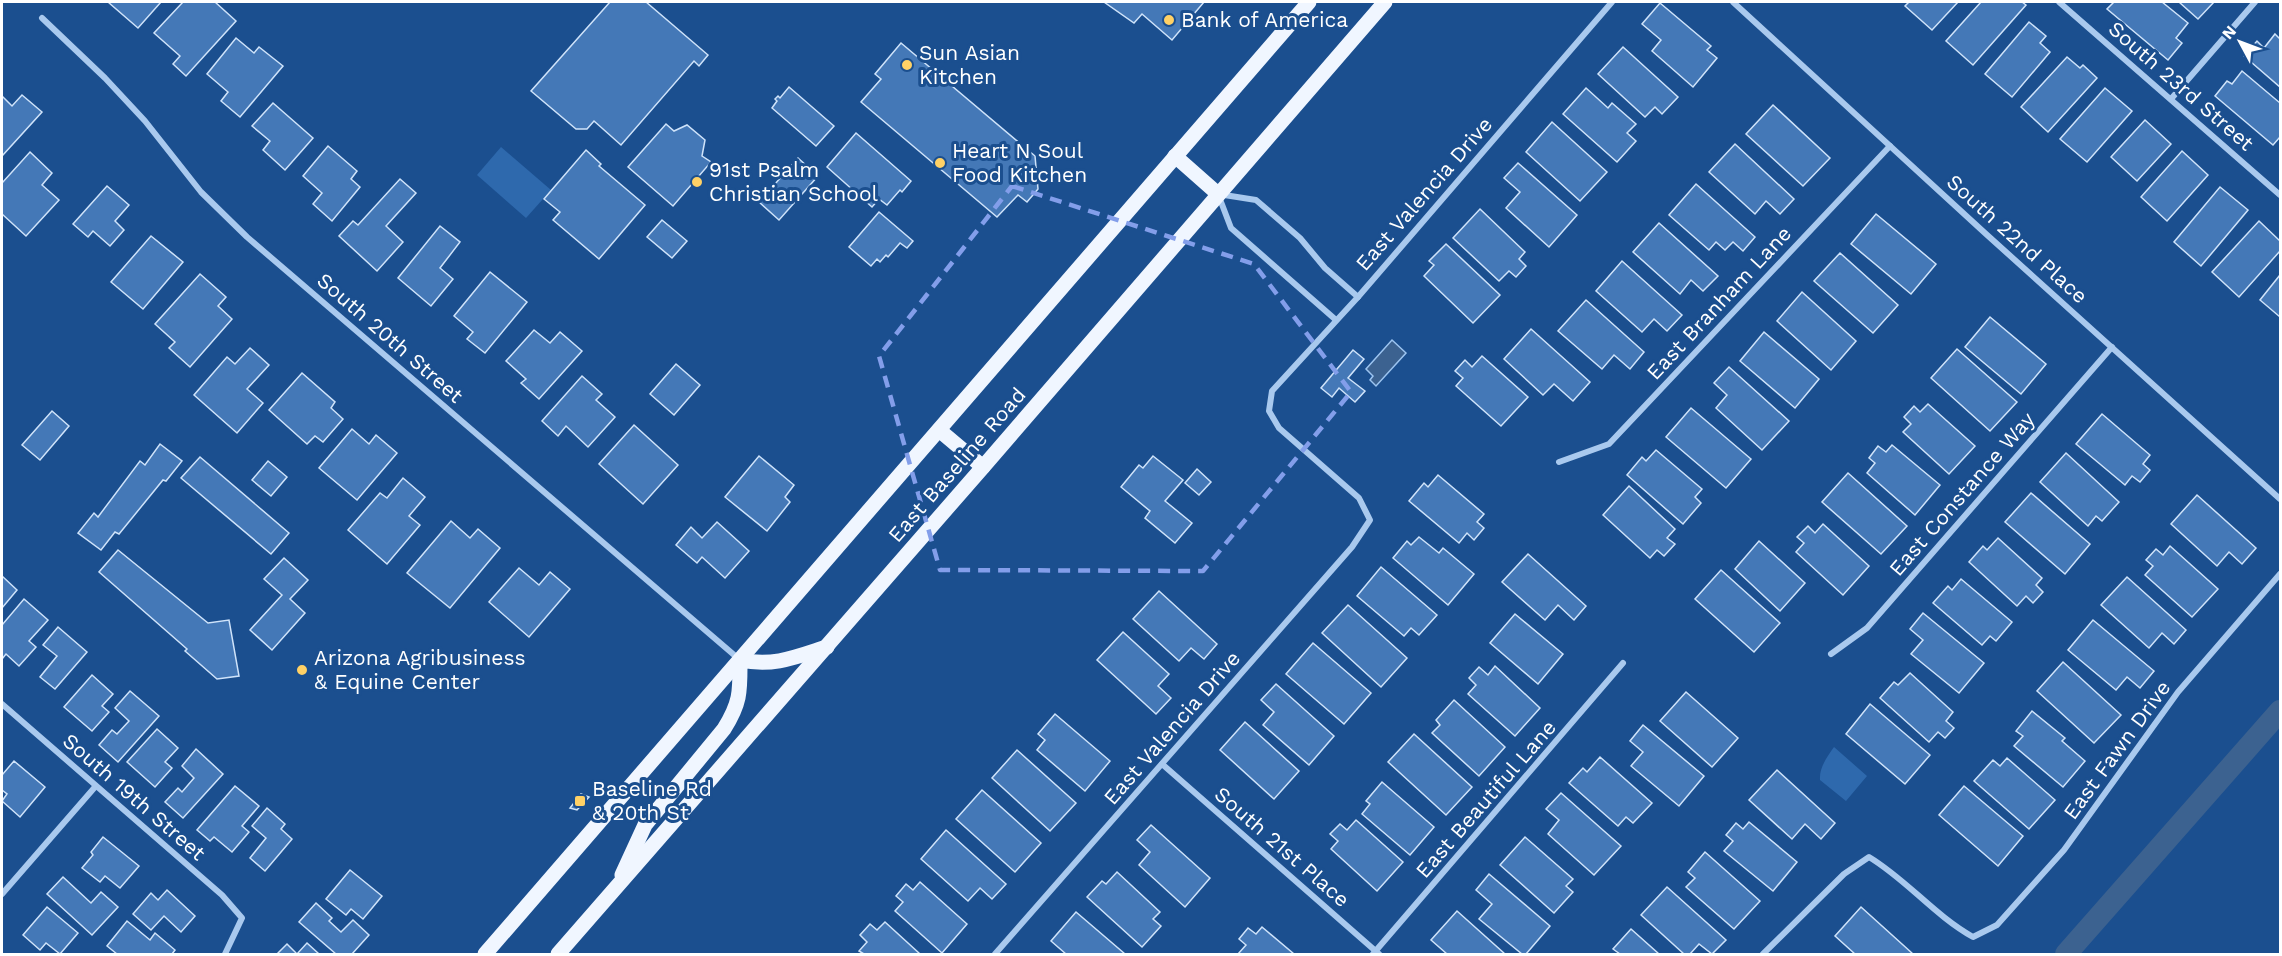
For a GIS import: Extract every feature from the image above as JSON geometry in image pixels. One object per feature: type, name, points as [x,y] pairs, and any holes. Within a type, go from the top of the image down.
[{"type":"main road","name":"East Baseline Road","points":[[485,954],[1309,2]]},
{"type":"main road","name":"East Baseline Road","points":[[558,954],[1385,2]]},
{"type":"main road","points":[[1175,156],[1218,194]]},
{"type":"main road","points":[[939,430],[983,467]]},
{"type":"main road","points":[[615,891],[645,825],[724,729],[737,707],[740,692],[740,660],[759,664],[783,661],[827,647]]},
{"type":"street","name":"East Valencia Drive","points":[[995,954],[1352,547],[1370,520],[1359,498],[1279,428],[1269,411],[1272,391],[1358,297],[1612,2]]},
{"type":"street","name":"South 22nd Place","points":[[1733,2],[2280,499]]},
{"type":"street","name":"South 23rd Street","points":[[2059,2],[2280,195]]},
{"type":"street","points":[[2171,99],[2256,2]]},
{"type":"street","name":"South 20th Street","points":[[42,18],[105,78],[145,122],[201,192],[247,237],[740,660]]},
{"type":"street","name":"East Branham Lane","points":[[1559,462],[1609,444],[1890,146]]},
{"type":"street","points":[[1336,320],[1231,228],[1218,194],[1256,200],[1300,238],[1325,268],[1358,297]]},
{"type":"street","name":"East Constance Way","points":[[1831,654],[1867,628],[2112,347]]},
{"type":"street","name":"East Fawn Drive","points":[[1763,954],[1844,874],[1869,857],[1888,869],[1950,924],[1973,937],[1997,925],[2064,850],[2178,692],[2280,574]]},
{"type":"street","name":"East Beautiful Lane","points":[[1376,953],[1623,663]]},
{"type":"street","name":"South 19th Street","points":[[2,704],[222,895],[242,918],[225,954]]},
{"type":"street","name":"South 21st Place","points":[[1162,764],[1376,953]]},
{"type":"street","points":[[2,894],[95,787]]},
{"type":"highlighted area","points":[[1012,186],[1254,264],[1351,392],[1203,571],[940,570],[879,356]]},
{"type":"shaded area","points":[[501,147],[551,190],[526,218],[477,175]]},
{"type":"shaded area","points":[[1392,340],[1406,353],[1376,386],[1370,380],[1373,376],[1366,369]]},
{"type":"shaded area","points":[[1834,747],[1867,776],[1846,801],[1820,780],[1822,767]]},
{"type":"building","points":[[108,2],[161,2],[138,28]]},
{"type":"building","points":[[183,2],[215,2],[236,21],[186,76],[173,64],[180,56],[154,33]]},
{"type":"building","points":[[610,2],[646,2],[708,55],[699,66],[694,61],[621,145],[594,121],[587,129],[576,129],[531,91]]},
{"type":"building","name":"Bank of America","points":[[1104,2],[1204,2],[1172,40],[1142,14],[1134,23]]},
{"type":"building","points":[[1909,2],[1958,2],[1932,30],[1905,6]]},
{"type":"building","points":[[1981,2],[2022,2],[2026,5],[1973,65],[1946,41]]},
{"type":"building","points":[[2114,2],[2162,2],[2188,23],[2176,38],[2182,43],[2168,60],[2107,9]]},
{"type":"building","points":[[2179,2],[2214,2],[2198,19]]},
{"type":"building","points":[[1660,3],[1711,46],[1707,50],[1717,58],[1693,87],[1652,51],[1661,40],[1642,24]]},
{"type":"building","points":[[2029,22],[2046,36],[2040,43],[2050,52],[2012,97],[1985,74]]},
{"type":"building","points":[[2275,34],[2280,39],[2280,87],[2244,56],[2257,41],[2264,48]]},
{"type":"building","points":[[236,38],[254,53],[259,47],[283,66],[240,117],[221,101],[228,92],[207,74]]},
{"type":"building","points":[[901,43],[1035,156],[1038,189],[1027,202],[1018,195],[997,217],[861,102],[881,79],[875,74]]},
{"type":"building","points":[[1623,47],[1678,97],[1662,114],[1655,107],[1645,117],[1598,74]]},
{"type":"building","points":[[2067,57],[2080,68],[2083,65],[2097,78],[2048,132],[2021,107]]},
{"type":"building","points":[[2242,71],[2280,103],[2280,137],[2273,145],[2215,96],[2227,81],[2232,84]]},
{"type":"building","points":[[789,87],[834,126],[816,146],[772,108],[777,101],[775,99],[778,96],[780,98]]},
{"type":"building","points":[[1586,88],[1608,108],[1612,103],[1636,124],[1627,133],[1636,141],[1617,162],[1563,114]]},
{"type":"building","points":[[2105,88],[2132,111],[2087,162],[2060,139]]},
{"type":"building","points":[[22,95],[42,112],[2,156],[2,96],[12,106]]},
{"type":"building","points":[[273,103],[313,138],[285,170],[263,150],[270,141],[252,126]]},
{"type":"building","points":[[1773,105],[1830,158],[1803,186],[1746,134]]},
{"type":"building","points":[[2145,120],[2171,144],[2137,181],[2111,157]]},
{"type":"building","points":[[1552,122],[1607,172],[1580,201],[1526,152]]},
{"type":"building","points":[[666,124],[674,131],[687,125],[705,140],[702,156],[711,162],[673,206],[628,167]]},
{"type":"building","points":[[856,133],[911,181],[887,205],[879,199],[872,207],[827,167]]},
{"type":"building","points":[[1735,144],[1794,199],[1780,214],[1766,201],[1755,214],[1709,172]]},
{"type":"building","points":[[328,146],[357,171],[351,179],[360,187],[332,221],[313,204],[322,193],[303,176]]},
{"type":"building","points":[[586,150],[601,164],[599,166],[645,205],[599,259],[553,220],[560,212],[544,199]]},
{"type":"building","points":[[2182,151],[2208,175],[2167,221],[2141,197]]},
{"type":"building","points":[[30,152],[52,173],[42,185],[59,200],[26,236],[2,214],[2,183]]},
{"type":"building","points":[[798,158],[818,176],[779,220],[759,202]]},
{"type":"building","points":[[1518,163],[1577,215],[1549,247],[1506,208],[1520,192],[1504,178]]},
{"type":"building","points":[[400,179],[416,193],[386,226],[403,242],[377,271],[339,236],[353,221],[358,225]]},
{"type":"building","points":[[1696,184],[1755,237],[1743,251],[1733,242],[1725,250],[1716,242],[1709,250],[1669,215]]},
{"type":"building","points":[[107,186],[129,205],[115,221],[124,230],[110,246],[93,231],[88,237],[73,224]]},
{"type":"building","points":[[2220,187],[2248,210],[2201,266],[2174,242]]},
{"type":"building","points":[[1480,209],[1525,252],[1519,259],[1526,266],[1516,277],[1509,271],[1499,281],[1453,238]]},
{"type":"building","points":[[879,212],[913,241],[907,248],[900,243],[888,257],[886,255],[880,262],[877,259],[871,266],[849,247]]},
{"type":"building","points":[[1876,214],[1936,264],[1911,294],[1851,244]]},
{"type":"building","points":[[662,220],[687,241],[672,258],[647,237]]},
{"type":"building","points":[[2259,221],[2280,241],[2280,251],[2239,297],[2212,272]]},
{"type":"building","points":[[1659,223],[1718,276],[1703,291],[1691,280],[1680,294],[1633,252]]},
{"type":"building","points":[[440,226],[460,242],[440,268],[453,279],[431,306],[398,278]]},
{"type":"building","points":[[151,236],[183,262],[143,309],[111,282]]},
{"type":"building","points":[[1446,244],[1500,295],[1473,323],[1424,276],[1434,265],[1429,261]]},
{"type":"building","points":[[1840,253],[1898,305],[1873,333],[1814,281]]},
{"type":"building","points":[[1622,261],[1682,315],[1667,331],[1654,319],[1642,332],[1596,291]]},
{"type":"building","points":[[490,272],[527,302],[485,353],[467,339],[473,332],[454,316]]},
{"type":"building","points":[[200,274],[226,297],[218,306],[232,319],[190,367],[169,348],[175,342],[155,324]]},
{"type":"building","points":[[2280,275],[2280,317],[2260,300]]},
{"type":"building","points":[[1802,292],[1856,341],[1831,370],[1777,321]]},
{"type":"building","points":[[1586,300],[1644,352],[1630,369],[1614,355],[1602,369],[1558,331]]},
{"type":"building","points":[[1990,317],[2046,364],[2021,394],[1965,347]]},
{"type":"building","points":[[1531,329],[1590,382],[1573,401],[1554,384],[1543,395],[1504,359]]},
{"type":"building","points":[[534,330],[550,343],[560,332],[582,351],[539,399],[521,383],[526,379],[506,361]]},
{"type":"building","points":[[1764,332],[1819,379],[1795,408],[1740,361]]},
{"type":"building","points":[[250,348],[269,365],[247,389],[263,403],[237,433],[194,395],[227,357],[235,364]]},
{"type":"building","points":[[1957,349],[2017,402],[1990,431],[1931,378]]},
{"type":"building","points":[[1353,350],[1364,359],[1348,378],[1365,391],[1355,402],[1339,388],[1332,397],[1321,388]]},
{"type":"building","points":[[1482,356],[1528,397],[1501,426],[1456,386],[1463,378],[1455,371],[1465,360],[1472,367]]},
{"type":"building","points":[[676,364],[700,385],[674,415],[650,394]]},
{"type":"building","points":[[1729,367],[1789,421],[1762,450],[1716,408],[1727,395],[1714,383]]},
{"type":"building","points":[[302,373],[335,402],[331,408],[343,419],[323,442],[315,436],[307,444],[269,410]]},
{"type":"building","points":[[582,376],[602,394],[596,400],[615,417],[588,447],[566,426],[558,436],[542,421]]},
{"type":"building","points":[[1928,404],[1975,446],[1949,474],[1903,432],[1911,424],[1904,417],[1914,406],[1920,412]]},
{"type":"building","points":[[1691,408],[1751,459],[1726,488],[1666,437]]},
{"type":"building","points":[[52,411],[69,426],[40,460],[22,445]]},
{"type":"building","points":[[2102,414],[2150,455],[2143,464],[2150,470],[2140,482],[2132,476],[2125,485],[2076,444]]},
{"type":"building","points":[[634,425],[678,465],[643,504],[599,464]]},
{"type":"building","points":[[352,429],[369,444],[376,435],[397,453],[357,500],[319,468]]},
{"type":"building","points":[[160,444],[182,461],[166,481],[163,480],[119,534],[115,532],[101,550],[78,533],[94,513],[98,517],[140,461],[145,465]]},
{"type":"building","points":[[1892,445],[1940,485],[1915,515],[1867,473],[1875,463],[1869,458],[1878,446],[1886,452]]},
{"type":"building","points":[[1656,450],[1702,489],[1695,497],[1701,503],[1683,524],[1627,475],[1642,457],[1646,461]]},
{"type":"building","points":[[2066,453],[2119,502],[2102,521],[2096,516],[2088,526],[2040,482]]},
{"type":"building","points":[[759,456],[794,485],[785,497],[790,502],[767,531],[725,497]]},
{"type":"building","points":[[1153,456],[1183,480],[1165,501],[1192,523],[1175,543],[1145,518],[1150,511],[1121,487],[1139,465],[1143,468]]},
{"type":"building","points":[[200,457],[289,533],[271,554],[181,478]]},
{"type":"building","points":[[268,461],[287,477],[271,496],[252,480]]},
{"type":"building","points":[[1197,469],[1211,482],[1199,495],[1185,483]]},
{"type":"building","points":[[1848,473],[1907,526],[1881,554],[1822,502]]},
{"type":"building","points":[[1438,475],[1484,514],[1477,522],[1484,528],[1474,540],[1467,533],[1459,543],[1409,501],[1424,483],[1428,487]]},
{"type":"building","points":[[403,478],[425,497],[409,516],[420,525],[387,564],[348,530],[380,493],[387,498]]},
{"type":"building","points":[[1629,486],[1675,529],[1667,538],[1675,544],[1664,556],[1657,550],[1650,558],[1603,515]]},
{"type":"building","points":[[2031,493],[2090,544],[2065,574],[2005,522]]},
{"type":"building","points":[[2197,495],[2256,548],[2242,564],[2229,552],[2217,566],[2171,524]]},
{"type":"building","points":[[451,521],[470,538],[478,529],[500,548],[450,608],[407,573]]},
{"type":"building","points":[[717,522],[749,551],[725,578],[702,557],[697,563],[676,545],[691,527],[702,538]]},
{"type":"building","points":[[1823,524],[1869,566],[1843,595],[1796,552],[1804,543],[1797,537],[1808,526],[1815,533]]},
{"type":"building","points":[[1419,537],[1439,553],[1443,548],[1474,574],[1448,605],[1393,558],[1407,541],[1411,545]]},
{"type":"building","points":[[1998,538],[2042,578],[2036,585],[2043,592],[2033,603],[2026,596],[2017,606],[1969,562],[1983,546],[1987,550]]},
{"type":"building","points":[[1759,541],[1805,583],[1780,611],[1735,569]]},
{"type":"building","points":[[2170,546],[2218,589],[2192,617],[2145,575],[2153,566],[2146,560],[2156,549],[2163,555]]},
{"type":"building","points":[[118,550],[208,623],[229,620],[239,676],[217,679],[185,651],[187,649],[99,572]]},
{"type":"building","points":[[1528,554],[1586,606],[1574,620],[1558,605],[1545,620],[1502,582]]},
{"type":"building","points":[[284,558],[308,580],[290,599],[305,613],[272,650],[250,630],[282,595],[264,579]]},
{"type":"building","points":[[1381,567],[1437,615],[1419,635],[1411,628],[1404,636],[1357,596]]},
{"type":"building","points":[[519,568],[539,585],[550,572],[570,589],[529,637],[489,602]]},
{"type":"building","points":[[1721,570],[1780,623],[1754,652],[1695,599]]},
{"type":"building","points":[[2,576],[17,590],[2,608]]},
{"type":"building","points":[[2127,577],[2186,630],[2174,644],[2162,633],[2149,648],[2101,605]]},
{"type":"building","points":[[1961,579],[2012,622],[1996,641],[1990,636],[1982,645],[1933,603],[1948,586],[1952,590]]},
{"type":"building","points":[[1159,591],[1217,644],[1204,659],[1191,648],[1179,661],[1133,619]]},
{"type":"building","points":[[24,599],[48,620],[29,641],[36,647],[19,666],[6,654],[2,659],[2,625]]},
{"type":"building","points":[[1348,605],[1407,658],[1381,687],[1322,633]]},
{"type":"building","points":[[1923,613],[1984,663],[1959,693],[1911,654],[1923,640],[1910,629]]},
{"type":"building","points":[[1515,614],[1563,654],[1538,684],[1490,643]]},
{"type":"building","points":[[2093,620],[2154,671],[2140,688],[2127,677],[2116,690],[2068,650]]},
{"type":"building","points":[[58,627],[87,652],[55,689],[40,677],[57,656],[43,645]]},
{"type":"building","points":[[1123,632],[1169,674],[1158,686],[1171,698],[1156,714],[1097,660]]},
{"type":"building","points":[[1313,643],[1371,693],[1344,724],[1286,674]]},
{"type":"building","points":[[2063,662],[2121,715],[2094,743],[2037,691]]},
{"type":"building","points":[[1495,666],[1540,708],[1515,736],[1468,694],[1476,685],[1469,678],[1479,667],[1488,675]]},
{"type":"building","points":[[1910,673],[1953,712],[1946,721],[1954,728],[1945,738],[1938,732],[1929,742],[1880,698],[1894,682],[1898,685]]},
{"type":"building","points":[[92,675],[113,694],[102,706],[109,712],[92,731],[64,707]]},
{"type":"building","points":[[1276,684],[1334,736],[1309,765],[1263,725],[1274,712],[1261,700]]},
{"type":"building","points":[[130,691],[159,716],[118,762],[99,745],[112,730],[117,734],[129,721],[115,708]]},
{"type":"building","points":[[1686,692],[1738,738],[1712,767],[1660,721]]},
{"type":"building","points":[[1454,700],[1505,747],[1479,776],[1432,733],[1440,725],[1436,720]]},
{"type":"building","points":[[1870,704],[1930,755],[1905,784],[1846,734]]},
{"type":"building","points":[[2032,711],[2065,738],[2062,741],[2085,761],[2063,787],[2014,746],[2023,736],[2016,731]]},
{"type":"building","points":[[1055,714],[1110,761],[1085,791],[1037,750],[1045,740],[1038,734]]},
{"type":"building","points":[[1245,722],[1299,771],[1274,799],[1220,750]]},
{"type":"building","points":[[1643,725],[1704,776],[1679,806],[1631,766],[1643,752],[1630,741]]},
{"type":"building","points":[[157,729],[178,748],[165,762],[172,768],[155,787],[127,762]]},
{"type":"building","points":[[1414,734],[1472,787],[1446,815],[1388,762]]},
{"type":"building","points":[[196,749],[223,774],[183,818],[165,802],[178,788],[182,792],[194,778],[182,766]]},
{"type":"building","points":[[1017,750],[1076,803],[1050,831],[992,778]]},
{"type":"building","points":[[1600,757],[1652,803],[1633,823],[1626,817],[1618,826],[1569,783],[1583,768],[1587,772]]},
{"type":"building","points":[[2007,758],[2055,800],[2029,829],[1974,781],[1993,760],[2000,766]]},
{"type":"building","points":[[14,761],[45,787],[20,817],[2,801],[7,794],[2,790],[2,775]]},
{"type":"building","points":[[1777,770],[1835,823],[1821,839],[1805,824],[1792,839],[1749,800]]},
{"type":"building","points":[[1382,782],[1434,827],[1410,855],[1362,814],[1370,804],[1366,801]]},
{"type":"building","points":[[235,786],[259,806],[242,826],[249,832],[232,852],[214,837],[210,841],[197,830]]},
{"type":"building","points":[[1964,786],[2023,836],[1998,866],[1939,815]]},
{"type":"building","points":[[982,790],[1041,843],[1015,872],[956,819]]},
{"type":"building","points":[[1561,793],[1621,846],[1594,875],[1548,834],[1559,820],[1546,809]]},
{"type":"building","points":[[581,794],[589,797],[577,810],[570,808]]},
{"type":"building","points":[[267,808],[285,824],[281,829],[292,839],[265,871],[250,858],[266,838],[252,826]]},
{"type":"building","points":[[1356,820],[1403,862],[1377,891],[1331,849],[1338,841],[1330,834],[1340,824],[1347,830]]},
{"type":"building","points":[[1749,822],[1797,862],[1773,891],[1724,851],[1733,841],[1726,835],[1736,823],[1743,829]]},
{"type":"building","points":[[1151,825],[1210,878],[1185,907],[1139,865],[1150,852],[1137,840]]},
{"type":"building","points":[[946,830],[1006,884],[992,899],[980,888],[968,901],[921,859]]},
{"type":"building","points":[[103,837],[139,866],[120,888],[105,876],[100,882],[82,868],[93,855],[91,852]]},
{"type":"building","points":[[1525,837],[1573,879],[1566,886],[1573,892],[1554,913],[1500,865]]},
{"type":"building","points":[[1705,852],[1760,901],[1734,929],[1686,887],[1695,878],[1688,872]]},
{"type":"building","points":[[350,870],[382,896],[363,919],[351,909],[346,915],[326,899]]},
{"type":"building","points":[[1117,872],[1160,912],[1153,919],[1161,926],[1142,947],[1087,897],[1102,881],[1106,884]]},
{"type":"building","points":[[1489,874],[1550,926],[1526,954],[1522,954],[1479,919],[1492,904],[1476,890]]},
{"type":"building","points":[[63,877],[91,903],[101,892],[118,907],[92,935],[47,894]]},
{"type":"building","points":[[920,882],[967,924],[942,953],[895,911],[903,902],[896,896],[906,884],[913,890]]},
{"type":"building","points":[[1667,887],[1726,940],[1712,954],[1699,944],[1690,954],[1684,954],[1641,915]]},
{"type":"building","points":[[167,890],[195,916],[181,932],[164,916],[151,930],[133,914],[151,893],[158,900]]},
{"type":"building","points":[[316,903],[332,918],[329,921],[341,932],[353,920],[369,935],[352,954],[336,954],[299,922]]},
{"type":"building","points":[[47,907],[78,933],[60,954],[46,943],[40,950],[23,935]]},
{"type":"building","points":[[1861,907],[1913,954],[1855,954],[1835,936]]},
{"type":"building","points":[[1457,911],[1505,954],[1447,954],[1431,940]]},
{"type":"building","points":[[1076,912],[1125,954],[1066,954],[1051,941]]},
{"type":"building","points":[[127,921],[150,940],[155,933],[175,950],[172,954],[117,954],[107,946]]},
{"type":"building","points":[[885,922],[920,954],[864,954],[859,951],[867,942],[860,935],[870,924],[877,930]]},
{"type":"building","points":[[1262,927],[1294,954],[1238,954],[1246,945],[1239,939],[1248,928],[1256,934]]},
{"type":"building","points":[[1631,929],[1659,954],[1620,954],[1613,949]]},
{"type":"building","points":[[307,943],[319,954],[297,954]]},
{"type":"building","points":[[287,944],[297,954],[277,954]]},
{"type":"waterway","points":[[2066,954],[2280,711]]},
{"type":"place","name":"Bank of America","points":[[1169,20]]},
{"type":"place","name":"Sun Asian Kitchen","points":[[907,65]]},
{"type":"place","name":"Heart N Soul Food Kitchen","points":[[940,163]]},
{"type":"place","name":"91st Psalm Christian School","points":[[697,182]]},
{"type":"place","name":"Arizona Agribusiness & Equine Center","points":[[302,670]]},
{"type":"place","name":"Baseline Rd & 20th St","points":[[580,801]]}]
